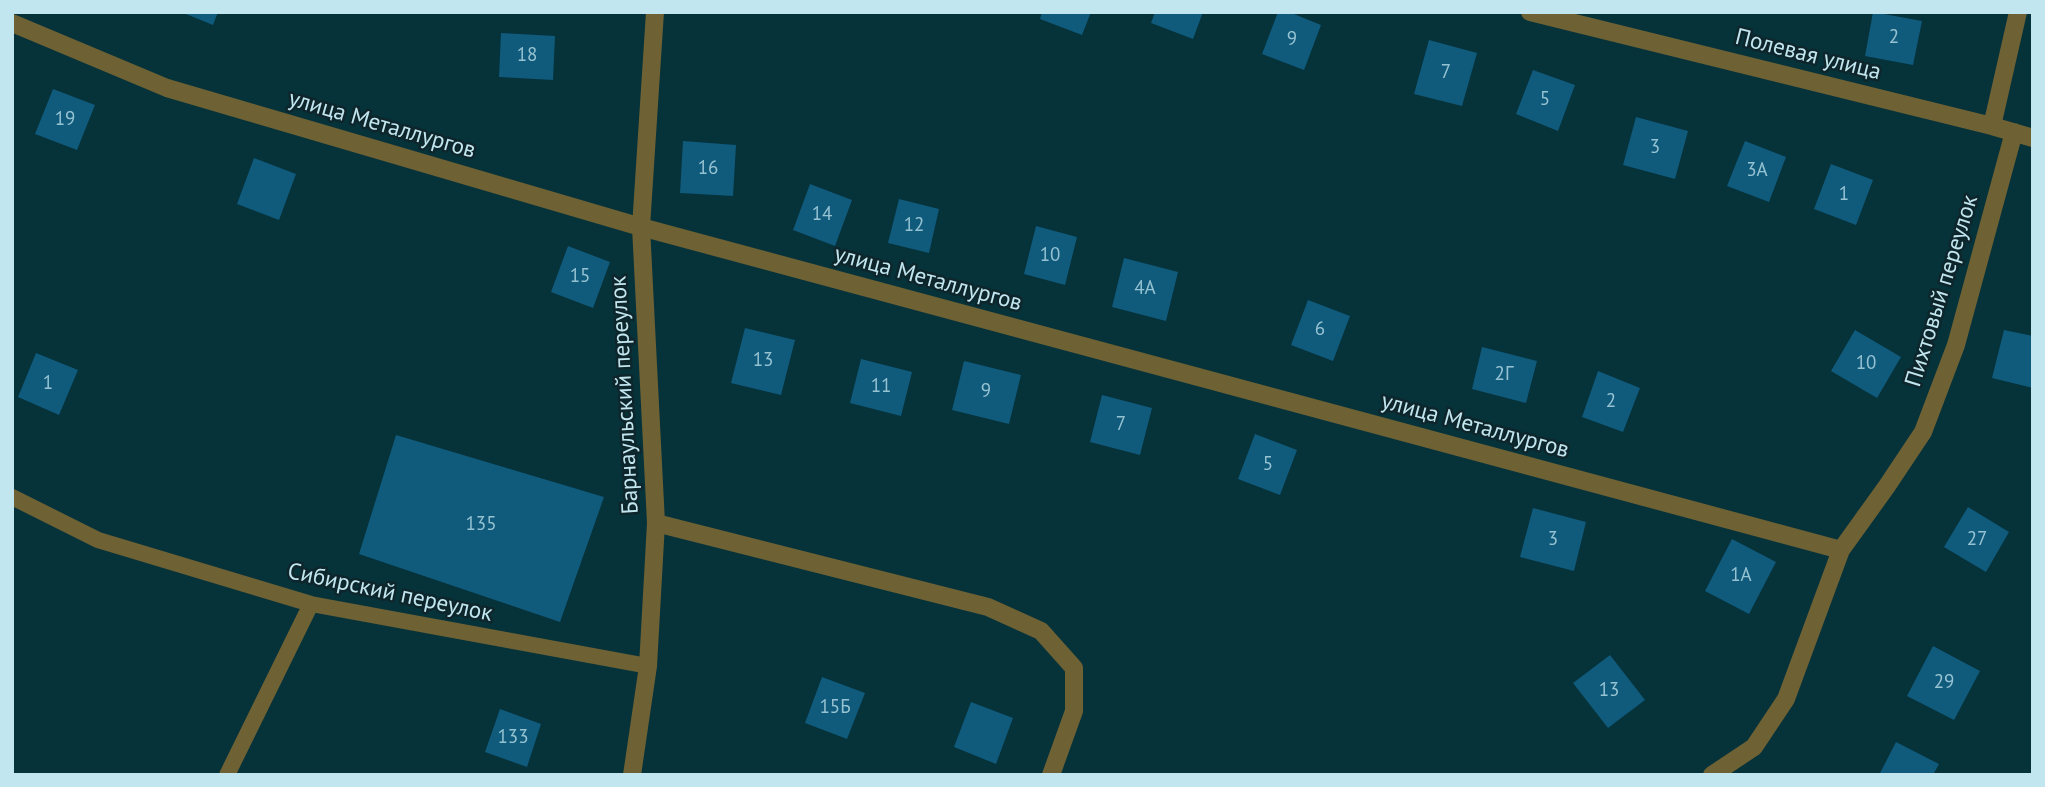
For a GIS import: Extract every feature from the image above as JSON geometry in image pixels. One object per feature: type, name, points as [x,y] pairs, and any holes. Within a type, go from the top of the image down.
[{"type":"street","name":"Барнаульский переулок","points":[[632,775],[648,666],[656,523],[641,227],[655,12]]},
{"type":"street","name":"Полевая улица","points":[[1530,12],[2033,138]]},
{"type":"street","points":[[1992,126],[2018,12]]},
{"type":"street","name":"улица Металлургов","points":[[12,23],[167,88],[641,227],[1841,550]]},
{"type":"street","name":"Пихтовый переулок","points":[[1712,775],[1754,747],[1786,699],[1841,550],[1923,432],[1956,345],[2014,132]]},
{"type":"street","points":[[656,523],[988,607],[1041,631],[1074,668],[1074,711],[1051,775]]},
{"type":"lane","name":"Сибирский переулок","points":[[12,496],[98,540],[312,604],[648,666]]},
{"type":"lane","points":[[227,775],[312,604]]},
{"type":"building","points":[[181,12],[218,12],[213,25]]},
{"type":"building","points":[[1042,12],[1091,12],[1082,35],[1040,19]]},
{"type":"building","points":[[1155,12],[1203,12],[1193,39],[1151,23]]},
{"type":"building","points":[[1278,12],[1289,12],[1321,25],[1304,70],[1262,54]]},
{"type":"building","points":[[1873,12],[1922,21],[1913,65],[1865,56]]},
{"type":"building","points":[[501,33],[555,36],[553,80],[499,77]]},
{"type":"building","points":[[1429,40],[1477,53],[1462,106],[1414,94]]},
{"type":"building","points":[[1533,70],[1575,85],[1558,131],[1516,114]]},
{"type":"building","points":[[53,89],[95,105],[77,150],[35,134]]},
{"type":"building","points":[[1636,117],[1688,131],[1675,179],[1623,165]]},
{"type":"building","points":[[683,141],[736,145],[733,196],[680,193]]},
{"type":"building","points":[[1745,141],[1786,157],[1769,202],[1727,186]]},
{"type":"building","points":[[254,158],[296,174],[279,220],[237,204]]},
{"type":"building","points":[[1831,164],[1873,180],[1856,225],[1814,209]]},
{"type":"building","points":[[810,184],[852,200],[835,246],[793,230]]},
{"type":"building","points":[[899,199],[939,209],[929,253],[888,243]]},
{"type":"building","points":[[1036,226],[1077,237],[1065,285],[1024,274]]},
{"type":"building","points":[[568,246],[610,262],[593,308],[551,292]]},
{"type":"building","points":[[1124,258],[1178,272],[1166,321],[1112,307]]},
{"type":"building","points":[[1308,300],[1350,316],[1333,361],[1291,345]]},
{"type":"building","points":[[745,328],[795,340],[781,395],[731,383]]},
{"type":"building","points":[[1855,330],[1901,357],[1877,398],[1831,371]]},
{"type":"building","points":[[2004,330],[2033,336],[2033,388],[1992,378]]},
{"type":"building","points":[[1482,347],[1537,361],[1526,403],[1472,389]]},
{"type":"building","points":[[36,353],[78,370],[59,415],[18,397]]},
{"type":"building","points":[[861,359],[912,372],[901,416],[850,403]]},
{"type":"building","points":[[964,361],[1021,375],[1009,424],[952,410]]},
{"type":"building","points":[[1598,371],[1640,388],[1623,432],[1582,417]]},
{"type":"building","points":[[1102,395],[1152,408],[1140,455],[1090,442]]},
{"type":"building","points":[[1255,434],[1297,450],[1280,495],[1238,479]]},
{"type":"building","points":[[396,435],[604,497],[560,622],[359,554]]},
{"type":"building","points":[[1968,507],[2009,532],[1986,572],[1944,547]]},
{"type":"building","points":[[1533,508],[1586,522],[1574,571],[1520,557]]},
{"type":"building","points":[[1732,539],[1776,562],[1749,614],[1705,591]]},
{"type":"building","points":[[1933,646],[1980,671],[1954,720],[1907,696]]},
{"type":"building","points":[[1610,655],[1645,700],[1608,728],[1573,683]]},
{"type":"building","points":[[822,677],[865,693],[847,739],[805,723]]},
{"type":"building","points":[[971,702],[1013,718],[996,764],[954,747]]},
{"type":"building","points":[[500,709],[541,724],[527,767],[485,752]]},
{"type":"building","points":[[1896,742],[1939,764],[1933,775],[1879,775]]}]
